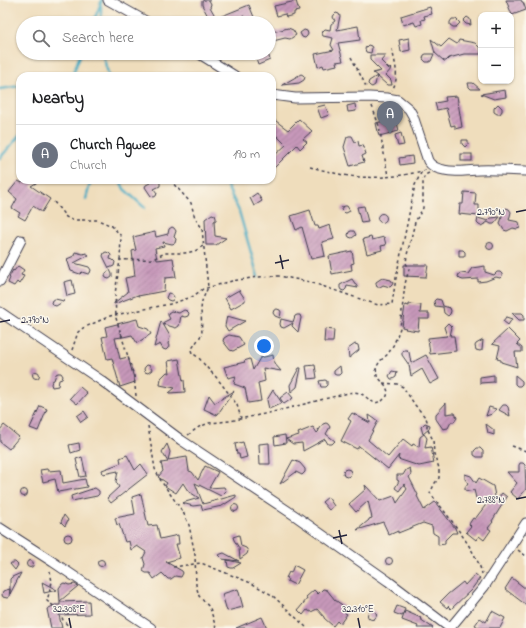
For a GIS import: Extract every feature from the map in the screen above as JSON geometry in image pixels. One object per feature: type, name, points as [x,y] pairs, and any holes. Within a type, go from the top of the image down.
[{"type":"street","points":[[108,0],[137,16]]},
{"type":"street","points":[[209,60],[229,72]]},
{"type":"street","points":[[276,96],[295,98],[369,97],[398,100],[409,109],[428,161],[435,168],[446,171],[526,171]]},
{"type":"street","points":[[0,281],[21,240]]},
{"type":"street","points":[[0,312],[146,412],[182,440],[297,517],[388,581],[450,628],[484,587],[526,523]]},
{"type":"street","points":[[0,528],[151,628]]},
{"type":"path","points":[[387,98],[397,83],[396,67],[392,49]]},
{"type":"path","points":[[351,57],[364,82],[369,97],[378,126],[388,176]]},
{"type":"path","points":[[310,167],[350,176],[376,177],[406,175],[435,168]]},
{"type":"path","points":[[182,440],[199,426],[209,423],[241,418],[356,392],[362,393],[376,403],[382,401],[387,396],[388,392],[386,386],[378,376],[376,368],[380,361],[388,354],[399,334],[405,284],[409,269],[406,263],[407,255],[415,222],[423,208],[423,180],[425,175],[435,168]]},
{"type":"path","points":[[69,358],[78,332],[83,328],[110,316],[170,304],[192,297],[203,289],[232,281],[279,276],[310,282],[378,305],[392,304],[396,278],[416,185],[422,171]]},
{"type":"path","points":[[174,184],[191,203],[195,218],[202,228],[204,246],[208,287],[202,301],[202,334],[191,350],[192,353],[198,357],[208,370],[216,377],[238,405],[241,418]]},
{"type":"path","points":[[54,202],[66,217],[72,220],[98,220],[112,226],[121,236],[120,260],[115,294],[116,318],[134,376],[137,406]]},
{"type":"path","points":[[120,260],[153,259],[165,253],[188,253],[204,246]]},
{"type":"path","points":[[383,383],[397,384],[403,387],[426,418],[427,428],[433,440],[434,454],[440,474],[430,493],[448,516],[476,558],[481,568],[484,587]]},
{"type":"path","points":[[146,412],[155,468],[161,481],[183,512],[189,525],[194,549],[196,585],[199,596],[210,608],[216,628]]},
{"type":"path","points":[[512,446],[526,451]]},
{"type":"path","points":[[173,567],[195,564],[206,565],[261,588],[272,595],[307,628]]},
{"type":"path","points":[[49,568],[52,582],[46,601],[59,610],[63,620],[70,628]]},
{"type":"building","points":[[209,0],[211,4],[210,7],[214,14],[213,16],[208,16],[202,5],[202,1]]},
{"type":"building","points":[[506,0],[521,0],[523,2],[526,10],[514,14],[514,12],[511,12]]},
{"type":"building","points":[[296,1],[299,11],[294,12],[294,15],[286,17],[285,14],[277,16],[274,6]]},
{"type":"building","points":[[249,5],[254,16],[244,16],[222,16]]},
{"type":"building","points":[[430,7],[432,14],[424,16],[425,19],[421,20],[422,24],[416,26],[414,22],[403,25],[401,16]]},
{"type":"building","points":[[336,13],[340,16],[337,30],[358,26],[360,40],[338,43],[343,61],[336,62],[337,65],[324,68],[323,65],[318,67],[315,54],[334,50],[331,45],[333,38],[323,36],[322,34],[325,29],[330,30],[331,24],[335,21],[333,17]]},
{"type":"building","points":[[467,17],[470,19],[471,25],[466,24],[463,21]]},
{"type":"building","points":[[452,19],[456,19],[460,23],[456,27],[450,25]]},
{"type":"building","points":[[288,28],[293,30],[296,35],[290,39],[285,38],[276,40],[276,31]]},
{"type":"building","points":[[304,30],[307,31],[308,34],[305,38],[302,37],[300,33]]},
{"type":"building","points":[[409,38],[410,50],[401,52],[399,40]]},
{"type":"building","points":[[431,39],[441,47],[449,39],[457,44],[459,40],[475,43],[478,46],[478,54],[464,54],[449,58],[446,61],[435,53]]},
{"type":"building","points":[[368,45],[372,48],[371,53],[366,52],[365,49]]},
{"type":"building","points":[[434,54],[431,61],[426,62],[423,59],[424,55]]},
{"type":"building","points":[[370,55],[386,55],[381,61],[389,69],[392,68],[386,75],[391,80],[392,85],[387,85],[373,73],[381,71],[370,60]]},
{"type":"building","points":[[256,60],[270,60],[258,65]]},
{"type":"building","points":[[301,74],[305,77],[304,80],[299,83],[282,85]]},
{"type":"building","points":[[377,76],[375,85],[372,87],[370,86],[368,84],[369,81]]},
{"type":"building","points":[[468,83],[473,83],[480,89],[471,89]]},
{"type":"building","points":[[505,90],[506,97],[494,99],[481,94]]},
{"type":"building","points":[[457,96],[462,127],[455,129],[455,125],[451,126],[446,108],[437,110],[435,103],[446,101],[445,97]]},
{"type":"building","points":[[355,104],[356,111],[348,112],[347,106]]},
{"type":"building","points":[[498,104],[502,108],[500,114],[494,112],[494,108]]},
{"type":"building","points":[[325,105],[329,115],[321,118],[317,107]]},
{"type":"building","points":[[396,118],[399,131],[379,136],[376,123]]},
{"type":"building","points":[[299,119],[312,131],[303,139],[307,142],[300,149],[297,145],[276,166],[276,154],[286,145],[276,135],[276,121],[288,130]]},
{"type":"building","points":[[401,133],[404,145],[398,146],[395,135]]},
{"type":"building","points":[[352,136],[355,142],[358,141],[359,146],[363,145],[366,154],[362,156],[364,162],[350,166],[344,147],[347,137]]},
{"type":"building","points":[[462,140],[468,140],[468,144],[465,147],[462,144]]},
{"type":"building","points":[[461,154],[472,154],[472,161],[461,161]]},
{"type":"building","points":[[412,156],[413,163],[400,165],[399,158]]},
{"type":"building","points":[[16,183],[34,184],[31,186],[50,199],[42,212],[33,206],[25,220],[18,216],[20,213],[12,208],[17,199],[9,192]]},
{"type":"building","points":[[160,184],[160,186],[154,189],[157,193],[156,196],[151,196],[145,187],[146,185]]},
{"type":"building","points":[[464,192],[476,193],[475,205],[479,205],[479,216],[459,214],[460,204],[463,204]]},
{"type":"building","points":[[257,193],[262,201],[254,206],[250,198]]},
{"type":"building","points":[[347,206],[350,211],[346,213],[341,210],[342,207]]},
{"type":"building","points":[[364,206],[368,222],[361,223],[357,207]]},
{"type":"building","points":[[506,208],[511,212],[509,220],[519,222],[520,228],[513,228],[507,231],[504,230],[500,224]]},
{"type":"building","points":[[310,210],[315,226],[318,226],[319,229],[330,225],[334,239],[322,242],[325,256],[311,259],[302,227],[296,230],[291,216]]},
{"type":"building","points":[[382,213],[387,218],[382,223],[377,218]]},
{"type":"building","points":[[212,214],[215,215],[216,218],[214,221],[215,236],[226,238],[216,245],[206,245],[205,219]]},
{"type":"building","points":[[500,217],[494,224],[488,222],[481,226],[477,223],[478,218],[488,221],[491,218]]},
{"type":"building","points":[[172,227],[176,231],[174,237],[176,239],[175,243],[172,244],[163,242],[164,246],[155,248],[157,260],[173,258],[176,277],[165,278],[164,291],[138,295],[114,304],[128,292],[125,278],[135,276],[132,251],[136,250],[133,237],[155,232],[156,237],[168,234],[169,229]]},
{"type":"building","points":[[351,231],[354,231],[356,235],[352,238],[348,235]]},
{"type":"building","points":[[371,237],[372,240],[384,237],[386,245],[381,246],[382,250],[367,254],[363,239]]},
{"type":"building","points":[[490,242],[494,246],[490,250],[486,246]]},
{"type":"building","points":[[459,250],[463,250],[465,252],[464,257],[459,257]]},
{"type":"building","points":[[352,251],[354,263],[351,264],[352,270],[332,274],[329,256]]},
{"type":"building","points":[[75,252],[83,254],[86,253],[89,255],[74,263],[89,267],[91,270],[90,273],[88,274],[82,272],[80,274],[71,271],[67,259],[74,256]]},
{"type":"building","points":[[106,252],[111,255],[110,259],[115,262],[114,266],[109,268],[103,256]]},
{"type":"building","points":[[404,265],[428,265],[426,277],[404,276]]},
{"type":"building","points":[[18,266],[24,270],[21,275],[24,276],[19,284],[17,282],[14,286],[8,283],[9,277],[13,270],[14,271]]},
{"type":"building","points":[[485,266],[485,272],[494,275],[497,272],[500,272],[502,276],[500,278],[496,277],[478,282],[478,279],[463,280],[458,277],[461,273],[468,274],[472,268]]},
{"type":"building","points":[[110,270],[112,277],[109,279],[105,276]]},
{"type":"building","points":[[382,278],[391,280],[393,283],[392,285],[390,287],[383,285],[377,287],[376,282]]},
{"type":"building","points":[[352,279],[358,288],[347,286],[344,291],[341,290],[340,285]]},
{"type":"building","points":[[72,280],[75,294],[67,296],[64,282]]},
{"type":"building","points":[[239,290],[245,301],[231,309],[225,298]]},
{"type":"building","points":[[168,293],[172,294],[174,297],[173,300],[171,301],[166,298]]},
{"type":"building","points":[[55,299],[64,301],[56,306],[51,303],[52,300]]},
{"type":"building","points":[[436,299],[441,300],[443,306],[450,308],[451,311],[448,316],[444,313],[443,307],[435,306],[434,301]]},
{"type":"building","points":[[409,304],[421,305],[420,313],[429,313],[429,319],[419,319],[418,331],[405,329],[406,328],[402,327],[405,305],[409,306]]},
{"type":"building","points":[[277,309],[281,312],[280,318],[275,316],[273,313],[274,310]]},
{"type":"building","points":[[184,310],[189,313],[188,316],[181,316],[179,326],[176,328],[163,324],[170,336],[168,348],[166,350],[163,349],[160,344],[154,347],[161,321],[162,323],[170,319],[168,313],[171,311],[179,313]]},
{"type":"building","points":[[512,313],[522,313],[524,315],[524,320],[519,320]]},
{"type":"building","points":[[300,315],[301,318],[298,332],[292,326],[293,323],[284,328],[281,327],[281,319],[293,322],[295,316]]},
{"type":"building","points":[[227,316],[245,321],[228,331],[225,326]]},
{"type":"building","points":[[506,317],[512,319],[508,325],[503,321]]},
{"type":"building","points":[[137,319],[139,326],[148,329],[151,334],[137,343],[132,335],[123,337],[121,333],[122,337],[115,338],[120,359],[128,357],[135,382],[120,387],[112,358],[107,359],[102,337],[107,336],[105,327]]},
{"type":"building","points":[[448,323],[452,327],[450,336],[454,336],[456,351],[430,354],[428,338],[447,336],[444,327]]},
{"type":"building","points":[[325,329],[334,330],[333,342],[324,342]]},
{"type":"building","points":[[508,329],[520,341],[517,344],[522,348],[522,352],[515,352],[517,367],[501,362],[501,360],[497,359],[500,346],[492,344]]},
{"type":"building","points":[[229,335],[239,337],[244,345],[233,351],[230,350],[223,341],[224,338]]},
{"type":"building","points":[[483,340],[482,350],[476,350],[476,344]]},
{"type":"building","points":[[355,344],[358,345],[359,350],[349,358],[348,349]]},
{"type":"building","points":[[404,350],[409,352],[411,363],[426,355],[439,379],[430,384],[422,369],[411,376],[409,365],[402,355]]},
{"type":"building","points":[[273,355],[274,363],[281,371],[263,368],[265,381],[258,383],[261,401],[248,403],[245,388],[234,384],[236,376],[228,378],[224,367],[245,362],[244,361],[250,359],[253,370],[260,358]]},
{"type":"building","points":[[179,359],[185,392],[169,393],[175,388],[160,385],[161,378],[167,372],[170,373],[168,361]]},
{"type":"building","points":[[147,365],[150,366],[152,370],[148,373],[145,372],[144,369]]},
{"type":"building","points":[[315,365],[317,378],[308,379],[306,366]]},
{"type":"building","points":[[340,366],[341,373],[339,375],[334,374],[334,371]]},
{"type":"building","points":[[299,368],[301,368],[297,387],[291,392],[290,385]]},
{"type":"building","points":[[36,371],[40,375],[36,379],[32,375]]},
{"type":"building","points":[[392,371],[397,372],[396,377],[391,379],[389,376]]},
{"type":"building","points":[[58,373],[61,373],[63,376],[62,379],[59,380],[58,386],[52,387],[52,381]]},
{"type":"building","points":[[494,375],[494,382],[480,383],[480,377]]},
{"type":"building","points":[[515,375],[522,381],[520,386],[515,384]]},
{"type":"building","points":[[319,381],[327,381],[327,385],[325,387],[321,387]]},
{"type":"building","points":[[80,387],[87,393],[77,404],[70,398]]},
{"type":"building","points":[[273,390],[282,403],[269,409],[267,400]]},
{"type":"building","points":[[234,391],[217,415],[204,409],[209,395],[215,403]]},
{"type":"building","points":[[288,392],[293,398],[284,404],[280,398]]},
{"type":"building","points":[[446,403],[446,414],[455,413],[457,418],[454,422],[451,422],[448,428],[443,429],[436,419],[436,414]]},
{"type":"building","points":[[503,405],[508,407],[510,416],[499,410]]},
{"type":"building","points":[[40,406],[47,409],[38,431],[30,428]]},
{"type":"building","points":[[489,407],[496,409],[492,414],[486,416]]},
{"type":"building","points":[[84,411],[88,417],[81,422],[77,416]]},
{"type":"building","points":[[352,413],[370,423],[369,415],[378,421],[368,440],[388,457],[403,439],[412,446],[413,444],[419,447],[420,437],[424,434],[427,438],[425,448],[431,447],[434,463],[419,466],[398,459],[399,455],[388,469],[359,446],[357,449],[341,441],[351,421],[348,419]]},
{"type":"building","points":[[326,423],[330,427],[326,434],[335,441],[332,444],[328,444],[325,439],[303,451],[302,443],[293,444],[286,439],[299,435],[298,433],[313,427],[317,433],[319,431],[318,429],[319,430],[323,424]]},
{"type":"building","points":[[425,423],[430,425],[429,429],[423,434],[421,427]]},
{"type":"building","points":[[486,424],[494,430],[494,435],[488,433]]},
{"type":"building","points":[[4,425],[19,437],[9,449],[0,442],[0,430]]},
{"type":"building","points":[[285,435],[286,443],[275,445],[274,437]]},
{"type":"building","points":[[243,442],[247,457],[240,459],[239,454],[237,454],[235,444]]},
{"type":"building","points":[[79,443],[80,450],[71,453],[69,445]]},
{"type":"building","points":[[269,443],[270,464],[260,464],[259,444]]},
{"type":"building","points":[[167,444],[170,452],[168,460],[187,457],[189,471],[192,472],[198,480],[205,466],[218,472],[209,488],[224,487],[226,491],[221,496],[195,483],[203,504],[236,495],[236,497],[222,506],[203,510],[201,505],[193,506],[182,503],[199,498],[188,491],[183,483],[176,493],[165,486],[167,483],[158,477],[163,471],[161,463],[168,462],[162,452]]},
{"type":"building","points":[[477,448],[480,448],[483,451],[483,457],[477,457],[474,455],[474,451]]},
{"type":"building","points":[[127,455],[135,470],[141,464],[148,474],[111,503],[107,498],[119,487],[116,482],[118,471],[103,474],[102,470],[121,463],[120,458]]},
{"type":"building","points":[[82,457],[86,476],[80,477],[76,459]]},
{"type":"building","points":[[293,460],[300,463],[305,469],[305,472],[302,475],[296,472],[280,484]]},
{"type":"building","points":[[520,463],[525,465],[526,489],[518,499],[510,492],[517,483],[507,472],[519,472]]},
{"type":"building","points":[[410,468],[411,474],[409,477],[424,510],[435,502],[455,528],[457,533],[452,533],[445,540],[445,544],[438,545],[438,536],[433,533],[432,526],[423,523],[389,535],[383,522],[357,530],[372,518],[368,501],[356,512],[349,504],[366,489],[365,485],[380,501],[394,496],[397,503],[407,489],[404,484],[399,491],[395,488],[399,481],[397,480],[397,475],[403,475],[406,470]]},
{"type":"building","points":[[47,469],[48,471],[61,470],[63,483],[85,479],[87,487],[58,492],[55,479],[43,482],[40,470]]},
{"type":"building","points":[[345,469],[349,469],[351,473],[349,477],[345,477],[343,475],[343,471]]},
{"type":"building","points":[[465,474],[471,476],[476,483],[479,478],[493,486],[496,501],[502,493],[507,497],[488,528],[491,530],[484,540],[479,536],[476,540],[466,532],[471,526],[469,524],[473,518],[475,519],[488,502],[476,498],[474,490],[465,490],[468,483],[465,479]]},
{"type":"building","points":[[95,488],[99,491],[97,496],[72,501],[71,496]]},
{"type":"building","points":[[24,490],[27,493],[24,496],[21,493]]},
{"type":"building","points":[[141,494],[148,526],[157,525],[160,539],[178,535],[179,544],[176,544],[180,558],[166,562],[182,571],[183,573],[181,577],[175,576],[168,579],[162,573],[154,579],[150,573],[143,571],[145,564],[143,558],[146,552],[137,546],[131,550],[129,541],[125,542],[119,524],[117,525],[115,518],[135,514],[132,497]]},
{"type":"building","points":[[328,497],[334,506],[329,510],[322,502]]},
{"type":"building","points":[[235,504],[238,505],[238,511],[235,512],[232,511],[231,508],[232,505]]},
{"type":"building","points":[[64,515],[68,520],[65,526],[61,522]]},
{"type":"building","points":[[68,534],[71,535],[71,541],[68,542],[65,541],[64,538],[65,535]]},
{"type":"building","points":[[239,535],[241,546],[246,548],[248,551],[247,554],[240,559],[239,548],[233,537]]},
{"type":"building","points":[[224,553],[239,561],[222,559],[218,555]]},
{"type":"building","points":[[389,558],[392,561],[389,564],[386,561]]},
{"type":"building","points":[[101,559],[104,560],[104,566],[101,567],[98,566],[97,563],[98,560]]},
{"type":"building","points":[[30,560],[33,561],[33,567],[30,568],[27,567],[26,564],[27,561]]},
{"type":"building","points":[[227,560],[241,563],[231,568],[228,567]]},
{"type":"building","points":[[13,562],[18,565],[15,570],[10,564]]},
{"type":"building","points":[[294,565],[303,570],[295,585],[287,581],[288,579],[286,578],[289,572],[291,573]]},
{"type":"building","points":[[21,573],[10,594],[10,579]]},
{"type":"building","points":[[475,574],[480,578],[471,590],[451,609],[448,606],[447,608],[440,602],[463,582],[465,585]]},
{"type":"building","points":[[512,578],[526,589],[526,605],[505,589]]},
{"type":"building","points":[[42,582],[57,590],[44,593]]},
{"type":"building","points":[[64,583],[69,585],[75,584],[78,586],[60,601],[59,588]]},
{"type":"building","points":[[10,589],[9,597],[3,597],[3,591]]},
{"type":"building","points":[[238,589],[243,607],[227,611],[222,594]]},
{"type":"building","points":[[323,589],[327,590],[335,600],[348,609],[345,613],[347,614],[340,624],[337,621],[333,626],[317,609],[311,612],[307,610],[303,615],[298,610],[307,599],[306,597],[314,590],[318,594]]},
{"type":"building","points":[[89,601],[90,614],[59,615],[62,628],[51,628],[47,609],[55,605],[60,605],[60,602]]},
{"type":"building","points":[[397,606],[405,609],[402,616],[394,613]]},
{"type":"building","points":[[372,610],[377,615],[372,620],[367,615]]},
{"type":"building","points":[[405,611],[421,618],[420,619],[433,628],[417,628],[418,626],[402,620]]},
{"type":"building","points":[[492,611],[505,618],[500,628],[480,628],[475,625],[480,618],[486,622]]},
{"type":"building","points":[[262,617],[267,628],[236,628]]},
{"type":"waterway","points":[[96,16],[102,0]]},
{"type":"waterway","points":[[101,6],[101,16]]},
{"type":"waterway","points":[[74,72],[78,60]]},
{"type":"waterway","points":[[104,60],[108,72]]},
{"type":"waterway","points":[[0,89],[16,87]]},
{"type":"waterway","points":[[0,158],[16,140]]},
{"type":"waterway","points":[[86,199],[90,184]]},
{"type":"waterway","points":[[122,184],[124,189],[145,208]]},
{"type":"waterway","points":[[226,184],[239,211],[258,277]]},
{"type":"place","name":"Church Agwee","points":[[390,134]]}]
